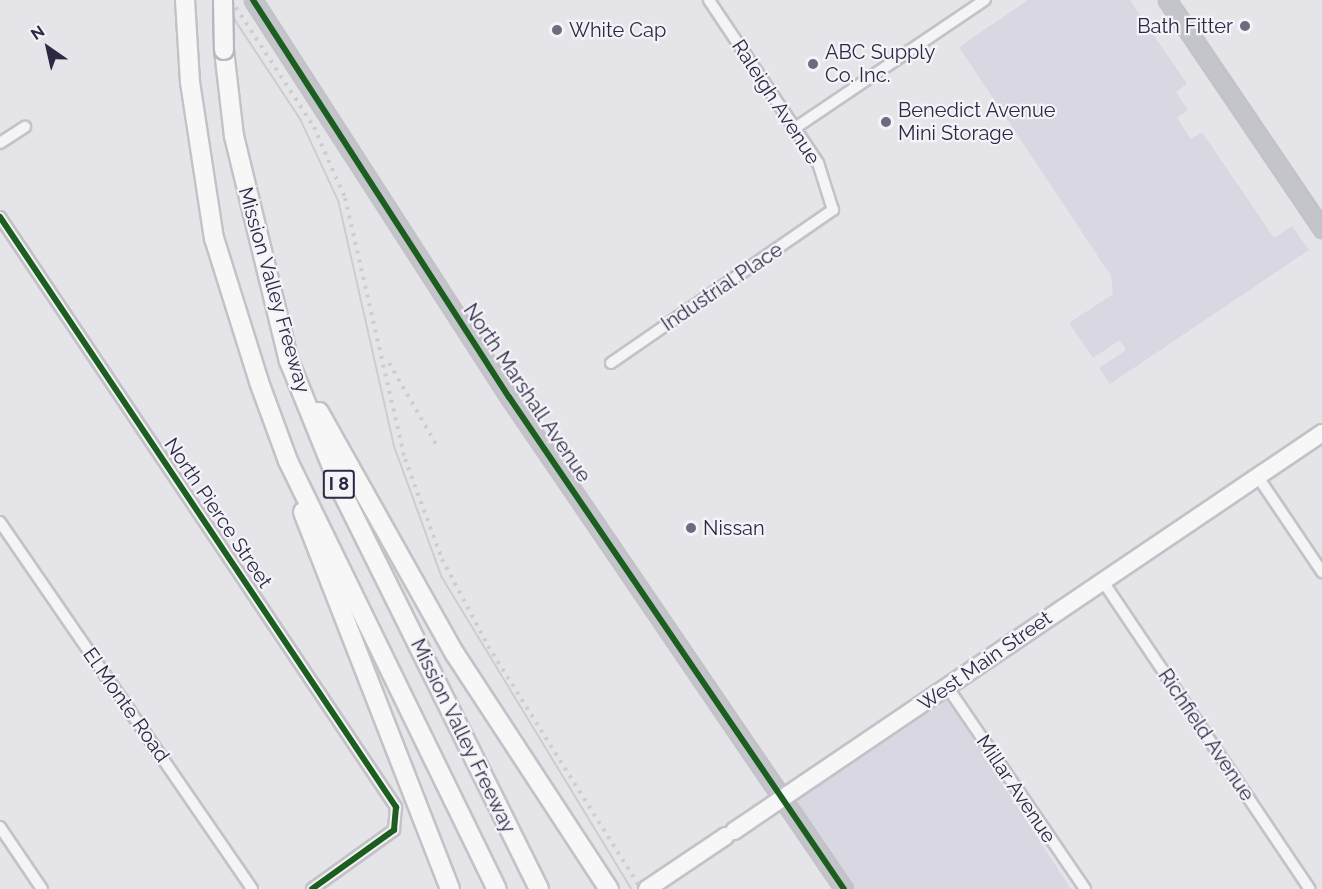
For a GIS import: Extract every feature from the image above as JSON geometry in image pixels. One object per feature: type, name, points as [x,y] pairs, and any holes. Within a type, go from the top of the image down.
[{"type":"highway","name":"Mission Valley Freeway","points":[[223,0],[224,50],[234,136],[289,361],[343,494],[539,889]]},
{"type":"highway","name":"Mission Valley Freeway","points":[[185,1],[190,82],[214,238],[288,461],[497,889]]},
{"type":"highway","points":[[289,361],[456,654],[609,889]]},
{"type":"highway","points":[[288,461],[316,555],[450,889]]},
{"type":"main road","name":"North Marshall Avenue","points":[[253,0],[509,398],[844,889]]},
{"type":"main road","points":[[1167,0],[1322,229]]},
{"type":"main road","name":"West Main Street","points":[[647,889],[948,688],[1102,580],[1322,433]]},
{"type":"street","name":"Raleigh Avenue","points":[[709,0],[818,163],[833,210]]},
{"type":"street","points":[[795,128],[985,0]]},
{"type":"street","points":[[0,143],[25,126]]},
{"type":"street","name":"Industrial Place","points":[[611,363],[833,210]]},
{"type":"street","name":"North Pierce Street","points":[[0,217],[396,807],[394,830],[312,889]]},
{"type":"street","points":[[1258,477],[1322,572]]},
{"type":"street","name":"El Monte Road","points":[[0,522],[252,889]]},
{"type":"street","name":"Richfield Avenue","points":[[1102,580],[1310,889]]},
{"type":"street","name":"Millar Avenue","points":[[948,688],[1085,889]]},
{"type":"street","points":[[0,827],[42,889]]},
{"type":"shaded area","points":[[1028,0],[1130,0],[1187,84],[1176,92],[1188,110],[1177,118],[1191,139],[1202,132],[1274,238],[1292,226],[1309,250],[1110,384],[1099,368],[1126,350],[1120,340],[1093,358],[1069,323],[1113,294],[1111,276],[959,47]]},
{"type":"shaded area","points":[[945,696],[1071,889],[834,889],[781,810]]},
{"type":"tram line","points":[[222,0],[301,120],[339,202],[394,445],[442,577],[632,889]]},
{"type":"railway","points":[[231,0],[314,127],[345,198],[405,459],[442,559],[488,646],[641,889]]},
{"type":"railway","points":[[389,363],[436,444]]},
{"type":"cycle path","points":[[253,0],[509,397],[844,889]]},
{"type":"cycle path","points":[[0,217],[396,807],[394,830],[312,889]]},
{"type":"place","name":"Bath Fitter","points":[[1245,26]]},
{"type":"place","name":"White Cap","points":[[557,30]]},
{"type":"place","name":"ABC Supply Co. Inc.","points":[[813,64]]},
{"type":"place","name":"Benedict Avenue Mini Storage","points":[[886,122]]},
{"type":"place","name":"Nissan","points":[[691,528]]}]
